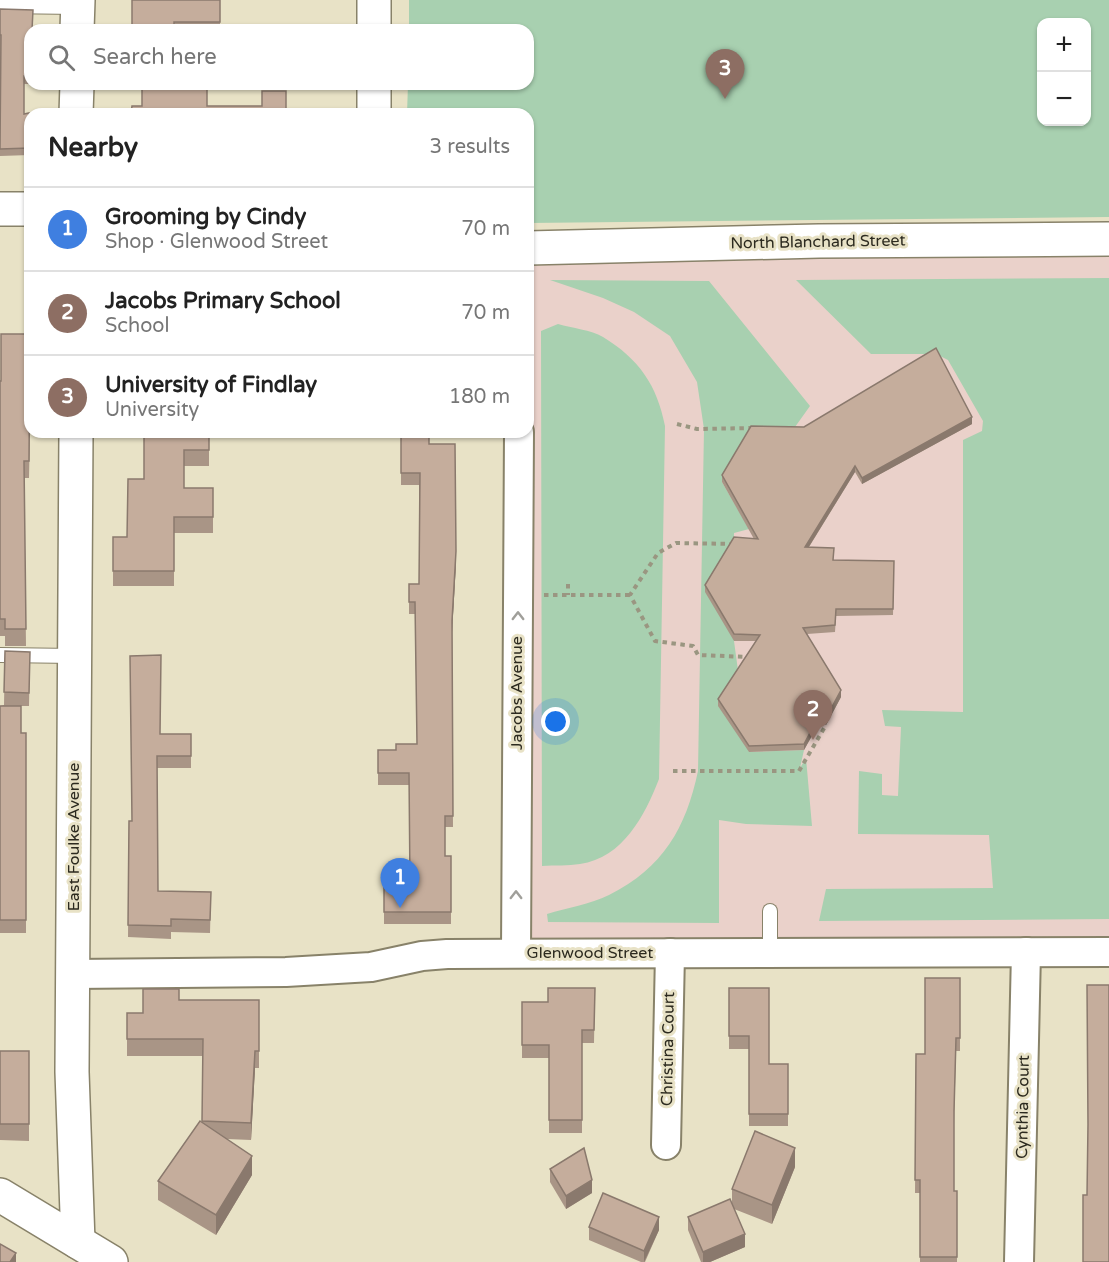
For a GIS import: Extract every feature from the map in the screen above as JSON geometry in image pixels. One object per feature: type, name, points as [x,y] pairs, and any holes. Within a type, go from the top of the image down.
[{"type":"street","points":[[374,0],[374,24]]},
{"type":"street","points":[[76,90],[76,108]]},
{"type":"street","points":[[374,90],[374,108]]},
{"type":"street","points":[[0,209],[24,209]]},
{"type":"street","name":"North Blanchard Street","points":[[534,248],[819,241],[1109,239]]},
{"type":"street","name":"East Foulke Avenue","points":[[76,438],[72,1072],[76,1252]]},
{"type":"street","name":"Jacobs Avenue","points":[[516,953],[519,438]]},
{"type":"street","name":"Cynthia Court","points":[[1019,1262],[1026,952]]},
{"type":"street","name":"Glenwood Street","points":[[73,974],[286,972],[371,967],[422,956],[516,953],[1109,952]]},
{"type":"street","name":"Christina Court","points":[[666,1145],[669,953]]},
{"type":"street","points":[[0,1195],[76,1252],[111,1262]]},
{"type":"lane","points":[[0,6],[78,12]]},
{"type":"lane","points":[[0,655],[75,656]]},
{"type":"lane","points":[[770,911],[770,953]]},
{"type":"path","points":[[677,424],[696,429],[764,428]]},
{"type":"path","points":[[630,595],[658,553],[676,543],[744,545]]},
{"type":"path","points":[[568,584],[568,595]]},
{"type":"path","points":[[518,596],[630,595]]},
{"type":"path","points":[[630,595],[655,641],[693,646],[698,655],[753,657]]},
{"type":"path","points":[[673,771],[799,771],[826,725]]},
{"type":"shaded area","points":[[1109,239],[1109,952],[516,953],[528,438],[534,438],[534,248]]},
{"type":"green space","points":[[409,0],[1109,0],[1109,217],[534,223],[534,108],[407,108],[408,90],[534,90],[534,24],[409,24]]},
{"type":"green space","points":[[1109,278],[1109,919],[819,921],[826,889],[993,888],[989,835],[858,834],[859,771],[882,774],[882,795],[898,796],[901,727],[885,726],[882,710],[963,712],[963,440],[982,431],[983,421],[948,360],[936,354],[871,354],[796,280]]},
{"type":"green space","points":[[550,280],[709,281],[810,406],[795,427],[754,428],[722,482],[749,529],[734,533],[734,641],[749,752],[804,750],[800,768],[806,758],[812,826],[746,824],[719,820],[719,923],[548,922],[547,914],[609,895],[644,872],[669,844],[687,811],[698,771],[704,429],[697,382],[670,336],[634,312],[603,298]]},
{"type":"green space","points":[[558,324],[603,337],[627,354],[644,374],[662,411],[665,426],[659,779],[639,820],[620,844],[609,853],[580,864],[542,866],[541,331]]},
{"type":"building","points":[[132,0],[220,0],[220,22],[132,24]]},
{"type":"building","points":[[0,9],[33,10],[32,24],[24,24],[24,148],[0,149]]},
{"type":"building","points":[[142,90],[207,90],[207,106],[262,106],[262,91],[286,91],[286,108],[132,108],[132,106],[142,106]]},
{"type":"building","points":[[1,334],[24,334],[24,438],[29,438],[29,461],[24,461],[26,629],[5,629],[5,619],[0,619]]},
{"type":"building","points":[[936,348],[972,417],[862,478],[855,466],[805,547],[834,548],[833,560],[894,561],[893,609],[836,609],[835,625],[803,628],[841,690],[826,718],[819,716],[804,744],[749,746],[718,699],[760,635],[734,634],[705,585],[734,537],[758,539],[722,475],[751,426],[804,427]]},
{"type":"building","points":[[144,438],[209,438],[209,450],[184,450],[184,488],[213,488],[213,517],[174,517],[174,571],[113,571],[113,537],[127,537],[128,479],[144,479]]},
{"type":"building","points":[[401,438],[429,438],[429,444],[455,444],[456,551],[452,621],[453,816],[445,816],[445,856],[451,856],[451,912],[384,912],[384,883],[410,883],[409,773],[378,773],[378,750],[396,750],[396,744],[417,744],[415,602],[409,602],[409,584],[419,584],[420,473],[401,473]]},
{"type":"building","points":[[5,651],[30,652],[29,693],[4,692]]},
{"type":"building","points":[[161,655],[160,734],[191,734],[191,756],[157,756],[158,891],[211,892],[210,920],[171,919],[171,926],[128,925],[129,821],[132,821],[130,656]]},
{"type":"building","points":[[0,706],[21,706],[21,733],[26,733],[26,920],[0,920]]},
{"type":"building","points":[[925,978],[960,978],[960,1038],[956,1038],[954,1111],[957,1257],[920,1257],[920,1180],[915,1180],[916,1054],[925,1054]]},
{"type":"building","points":[[1087,985],[1109,985],[1109,1262],[1083,1262],[1083,1195],[1087,1195]]},
{"type":"building","points":[[548,988],[595,988],[594,1030],[582,1030],[582,1120],[549,1120],[549,1045],[522,1045],[522,1002],[548,1002]]},
{"type":"building","points":[[729,988],[769,988],[769,1064],[788,1064],[788,1114],[749,1114],[749,1036],[729,1036]]},
{"type":"building","points":[[143,989],[179,989],[179,1000],[259,1000],[259,1051],[255,1051],[251,1123],[202,1121],[203,1039],[127,1039],[127,1013],[143,1013]]},
{"type":"building","points":[[0,1051],[29,1051],[29,1124],[0,1124]]},
{"type":"building","points":[[200,1121],[252,1156],[216,1215],[158,1181]]},
{"type":"building","points":[[755,1131],[795,1148],[772,1205],[732,1189]]},
{"type":"building","points":[[584,1148],[592,1180],[566,1196],[550,1169]]},
{"type":"building","points":[[603,1193],[659,1217],[644,1251],[589,1227]]},
{"type":"building","points":[[730,1199],[745,1234],[703,1252],[688,1217]]},
{"type":"building","points":[[0,1244],[16,1253],[10,1262],[0,1262]]},
{"type":"place","name":"University of Findlay","points":[[725,99]]},
{"type":"place","name":"Jacobs Primary School","points":[[813,740]]},
{"type":"place","name":"Grooming by Cindy","points":[[400,908]]}]
